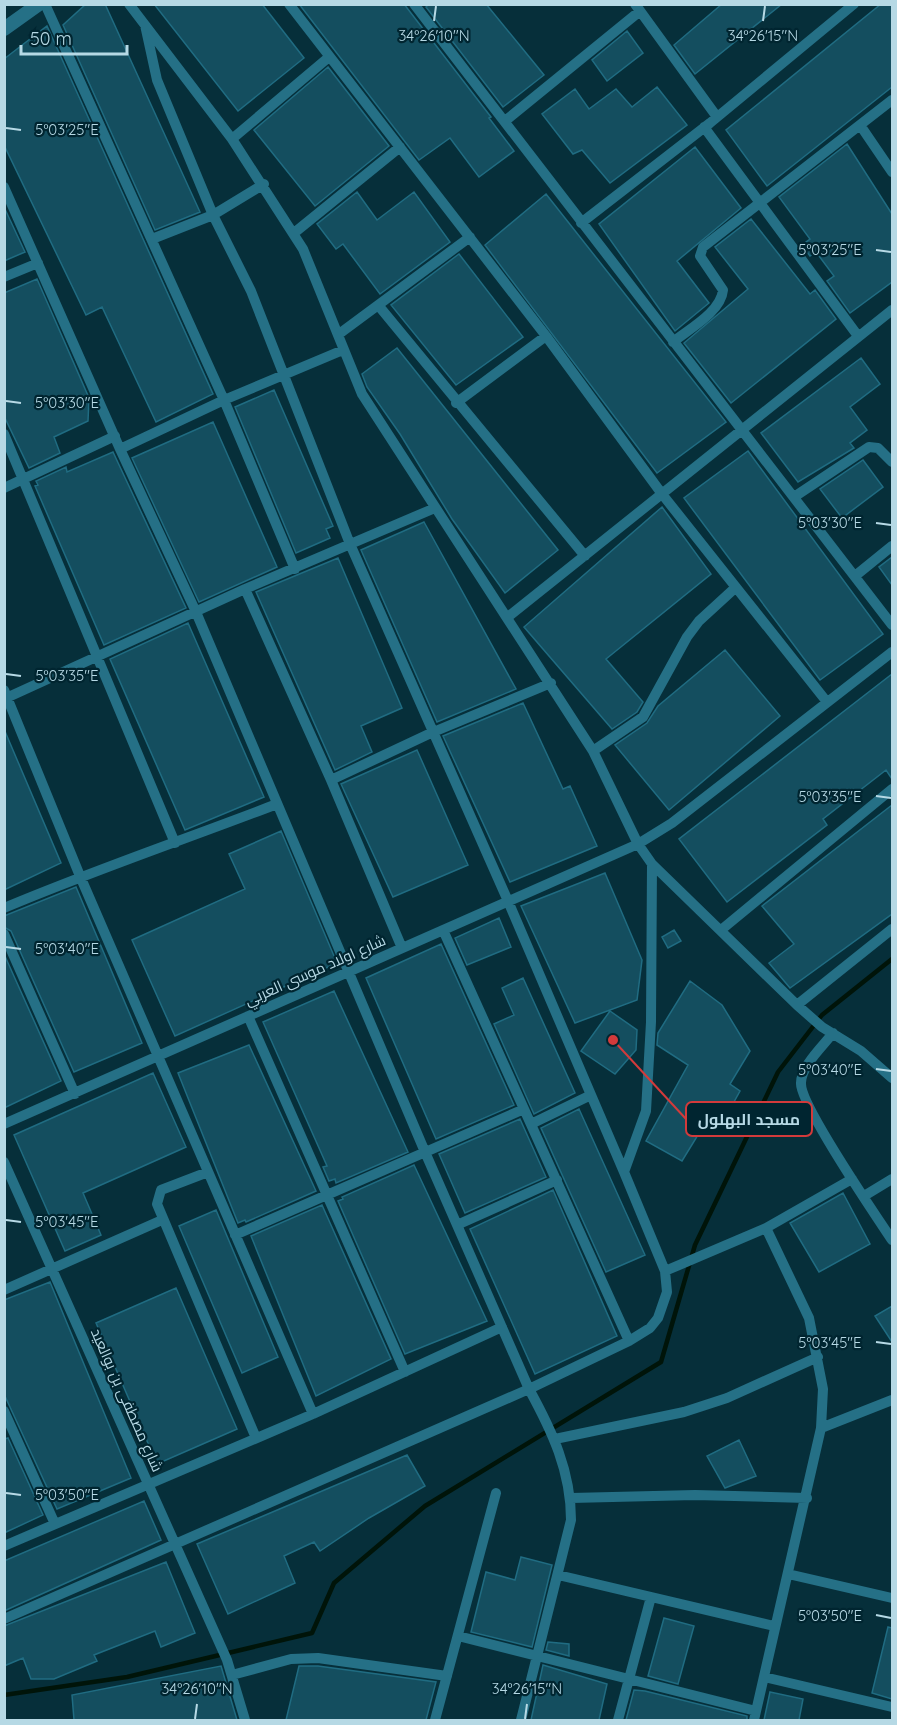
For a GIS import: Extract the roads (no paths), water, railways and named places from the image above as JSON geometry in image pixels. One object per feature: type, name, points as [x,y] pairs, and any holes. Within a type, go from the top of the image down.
[{"type":"street","points":[[4,29],[39,4]]},
{"type":"street","points":[[45,4],[224,400],[295,569]]},
{"type":"street","points":[[129,4],[232,139],[264,184],[294,233],[303,249],[362,393],[593,751],[638,844],[652,864],[796,1005],[822,1027],[861,1051],[892,1078]]},
{"type":"street","points":[[289,4],[546,336],[662,494],[827,702]]},
{"type":"street","points":[[414,4],[892,625]]},
{"type":"street","points":[[581,223],[717,117],[854,4]]},
{"type":"street","points":[[505,121],[637,8],[717,117]]},
{"type":"street","points":[[4,20],[21,18]]},
{"type":"street","points":[[4,1619],[529,1389],[629,1341],[650,1328],[658,1318],[667,1292],[665,1271],[624,1172],[508,901],[431,733],[350,544],[286,374],[251,291],[213,214],[157,80],[145,25]]},
{"type":"street","points":[[232,139],[329,57]]},
{"type":"street","points":[[674,342],[716,307],[722,296],[723,290],[700,256],[700,250],[892,100]]},
{"type":"street","points":[[860,124],[892,172]]},
{"type":"street","points":[[704,127],[761,201],[858,336]]},
{"type":"street","points":[[294,233],[399,147]]},
{"type":"street","points":[[152,239],[213,214],[264,184]]},
{"type":"street","points":[[4,187],[120,449],[196,612],[425,1152],[529,1389],[555,1439],[564,1465],[571,1498],[571,1520],[521,1720]]},
{"type":"street","points":[[339,334],[470,237]]},
{"type":"street","points":[[4,277],[38,263]]},
{"type":"street","points":[[378,305],[456,403],[585,556]]},
{"type":"street","points":[[508,616],[892,310]]},
{"type":"street","points":[[456,403],[546,336]]},
{"type":"street","points":[[120,449],[224,400],[344,350]]},
{"type":"street","points":[[4,434],[26,480],[175,843]]},
{"type":"street","points":[[4,488],[26,480],[115,436]]},
{"type":"street","points":[[794,497],[869,447],[878,448],[892,462]]},
{"type":"street","points":[[313,1414],[80,876],[6,695],[99,657],[245,589],[435,508]]},
{"type":"street","points":[[855,576],[892,546]]},
{"type":"street","points":[[593,751],[643,717],[687,637],[699,621],[735,588]]},
{"type":"street","points":[[245,589],[331,780],[402,948]]},
{"type":"street","name":"شارع اولاد موسى العربي","points":[[4,1124],[159,1058],[248,1016],[638,844],[672,823],[892,652]]},
{"type":"street","points":[[331,780],[431,733],[551,683]]},
{"type":"street","points":[[721,930],[892,789]]},
{"type":"street","points":[[4,908],[80,876],[277,804]]},
{"type":"street","points":[[624,1172],[646,1111],[651,1022],[652,864]]},
{"type":"street","points":[[796,1005],[892,929]]},
{"type":"street","points":[[443,930],[629,1341]]},
{"type":"street","points":[[4,934],[75,1094]]},
{"type":"street","points":[[248,1016],[405,1372]]},
{"type":"street","points":[[833,1033],[807,1067],[801,1084],[803,1093],[852,1179],[892,1240]]},
{"type":"street","points":[[531,1124],[591,1095]]},
{"type":"street","points":[[235,1235],[524,1109]]},
{"type":"street","name":"شارع مصطفى بن بوالعيد","points":[[4,1162],[222,1650],[232,1675],[244,1720]]},
{"type":"street","points":[[208,1172],[161,1190],[157,1204],[256,1438]]},
{"type":"street","points":[[665,1271],[766,1228],[852,1179]]},
{"type":"street","points":[[864,1196],[892,1179]]},
{"type":"street","points":[[457,1225],[557,1180]]},
{"type":"street","points":[[4,1290],[162,1220]]},
{"type":"street","points":[[458,1636],[627,1679],[755,1716],[774,1626],[807,1498],[821,1428],[823,1389],[809,1318],[766,1228]]},
{"type":"street","points":[[4,1546],[313,1414],[502,1327]]},
{"type":"street","points":[[555,1439],[684,1413],[727,1398],[818,1357]]},
{"type":"street","points":[[821,1428],[892,1400]]},
{"type":"street","points":[[4,1411],[8,1429],[55,1524]]},
{"type":"street","points":[[435,1720],[496,1493]]},
{"type":"street","points":[[571,1498],[694,1495],[807,1498]]},
{"type":"street","points":[[788,1574],[892,1598]]},
{"type":"street","points":[[558,1575],[774,1626]]},
{"type":"street","points":[[618,1720],[627,1679],[651,1597]]},
{"type":"street","points":[[232,1675],[291,1659],[318,1658],[447,1676]]},
{"type":"street","points":[[764,1677],[892,1707]]},
{"type":"waterway","points":[[4,1695],[127,1677],[312,1633],[334,1583],[425,1506],[661,1362],[695,1245],[778,1072],[822,1015],[892,959]]},
{"type":"place","name":"مسجد البهلول","points":[[613,1040]]}]
